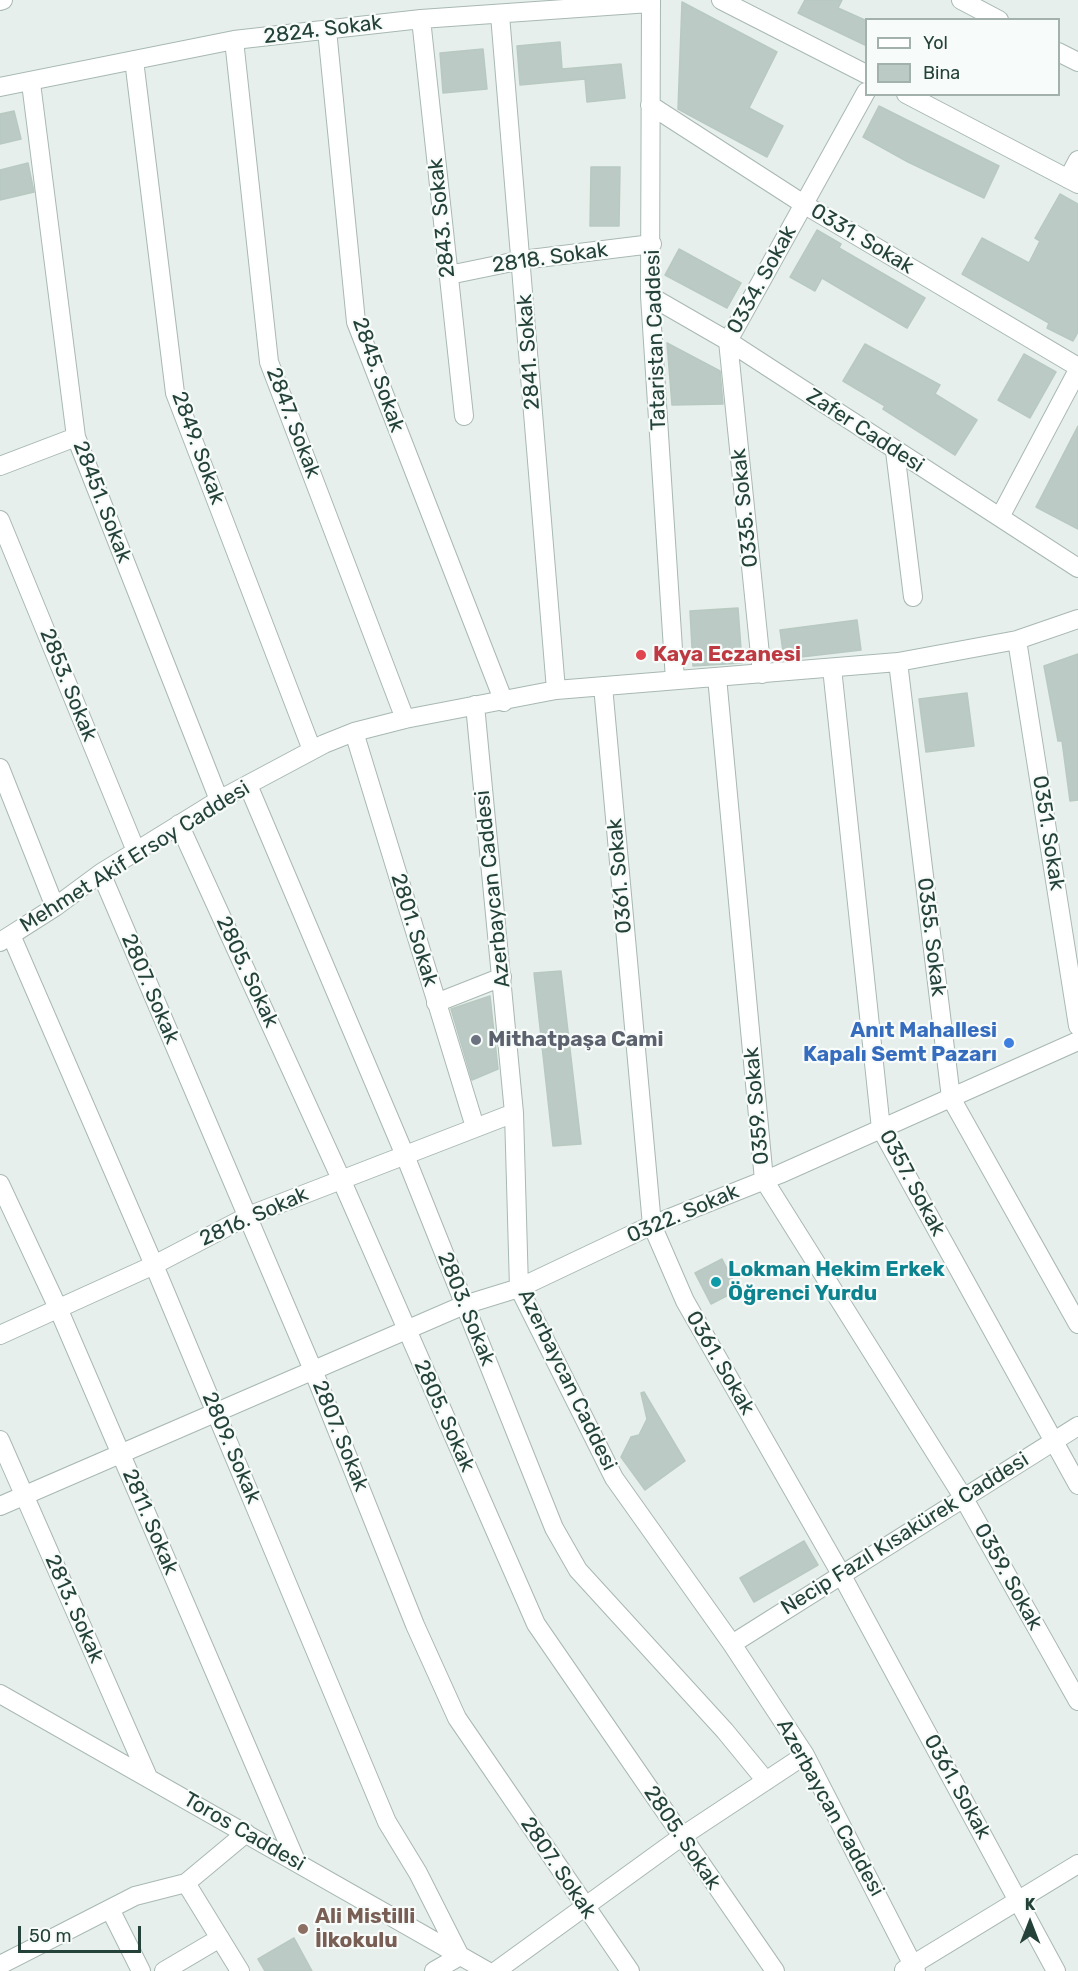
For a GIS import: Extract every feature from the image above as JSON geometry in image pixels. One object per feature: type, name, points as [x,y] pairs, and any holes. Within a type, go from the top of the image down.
[{"type":"street","points":[[721,0],[865,73]]},
{"type":"street","points":[[961,0],[998,12]]},
{"type":"street","name":"2824. Sokak","points":[[0,87],[31,83],[234,40],[421,19],[500,15],[651,2]]},
{"type":"street","name":"Tataristan Caddesi","points":[[651,2],[652,244],[650,296],[675,680]]},
{"type":"street","name":"2841. Sokak","points":[[500,15],[556,690]]},
{"type":"street","name":"2843. Sokak","points":[[421,19],[464,416]]},
{"type":"street","name":"2845. Sokak","points":[[327,30],[356,322],[504,702]]},
{"type":"street","name":"2847. Sokak","points":[[234,40],[269,362],[405,719]]},
{"type":"street","points":[[1060,53],[1078,62]]},
{"type":"street","name":"2849. Sokak","points":[[134,60],[175,393],[312,750]]},
{"type":"street","name":"28451. Sokak","points":[[31,83],[76,437],[219,800]]},
{"type":"street","name":"0334. Sokak","points":[[728,341],[865,96]]},
{"type":"street","points":[[910,96],[1073,181],[1078,160]]},
{"type":"street","name":"0331. Sokak","points":[[650,105],[804,205],[1078,369]]},
{"type":"street","name":"2818. Sokak","points":[[449,275],[522,260],[652,244]]},
{"type":"street","name":"Zafer Caddesi","points":[[650,296],[728,341],[1078,568]]},
{"type":"street","name":"0335. Sokak","points":[[728,341],[762,674]]},
{"type":"street","points":[[1000,517],[1078,369]]},
{"type":"street","points":[[0,466],[76,437]]},
{"type":"street","points":[[895,451],[913,597]]},
{"type":"street","name":"2853. Sokak","points":[[0,520],[136,851]]},
{"type":"street","name":"Mehmet Akif Ersoy Caddesi","points":[[6,938],[55,908],[101,873],[219,800],[312,750],[354,732],[405,719],[475,705],[504,702],[556,690],[898,662],[1017,640],[1078,619]]},
{"type":"street","name":"0351. Sokak","points":[[1017,640],[1070,920],[1078,1026]]},
{"type":"street","name":"0355. Sokak","points":[[898,662],[951,1098],[1078,1324]]},
{"type":"street","name":"0357. Sokak","points":[[832,668],[881,1129],[1078,1485]]},
{"type":"street","name":"0359. Sokak","points":[[717,677],[764,1180],[963,1497],[1078,1701]]},
{"type":"street","name":"0361. Sokak","points":[[603,686],[652,1225],[685,1301],[841,1574],[1056,1971]]},
{"type":"street","name":"Azerbaycan Caddesi","points":[[475,705],[514,1113],[519,1288],[615,1478],[732,1644],[805,1755],[910,1969]]},
{"type":"street","name":"2801. Sokak","points":[[354,732],[475,1127]]},
{"type":"street","points":[[0,768],[55,908]]},
{"type":"street","name":"2803. Sokak","points":[[248,785],[404,1153],[554,1528],[578,1570],[725,1731],[766,1781]]},
{"type":"street","name":"2805. Sokak","points":[[179,824],[341,1179],[536,1624],[681,1838],[775,1971]]},
{"type":"street","name":"2807. Sokak","points":[[101,873],[313,1370],[415,1625],[457,1718],[630,1971]]},
{"type":"street","name":"2809. Sokak","points":[[6,938],[154,1265],[387,1822],[418,1873],[460,1956]]},
{"type":"street","points":[[436,1003],[502,977]]},
{"type":"street","name":"0322. Sokak","points":[[0,1506],[464,1305],[519,1288],[652,1225],[764,1180],[1078,1041]]},
{"type":"street","name":"2816. Sokak","points":[[0,1335],[154,1265],[248,1216],[404,1153],[514,1113]]},
{"type":"street","name":"2811. Sokak","points":[[0,1184],[58,1308],[296,1861]]},
{"type":"street","name":"Necip Fazıl Kısakürek Caddesi","points":[[732,1644],[1078,1425]]},
{"type":"street","name":"2813. Sokak","points":[[0,1440],[147,1777]]},
{"type":"street","name":"Toros Caddesi","points":[[0,1694],[487,1971]]},
{"type":"street","points":[[496,1971],[681,1838],[805,1755]]},
{"type":"street","points":[[0,1965],[21,1963],[135,1896],[186,1883],[246,1833]]},
{"type":"street","points":[[910,1969],[1078,1863]]},
{"type":"street","points":[[186,1883],[240,1971]]},
{"type":"street","points":[[110,1909],[141,1971]]},
{"type":"street","points":[[164,1971],[220,1938]]},
{"type":"street","points":[[434,1971],[460,1956]]},
{"type":"building","points":[[805,0],[842,0],[838,8],[865,20],[865,45],[798,13]]},
{"type":"building","points":[[682,2],[777,52],[749,108],[783,126],[767,157],[678,109]]},
{"type":"building","points":[[560,42],[562,69],[621,64],[625,98],[587,102],[585,79],[520,85],[517,46]]},
{"type":"building","points":[[483,49],[487,89],[443,93],[440,53]]},
{"type":"building","points":[[879,106],[999,166],[984,198],[908,162],[863,137]]},
{"type":"building","points":[[14,111],[21,139],[0,144],[0,114]]},
{"type":"building","points":[[28,163],[34,192],[0,200],[0,170]]},
{"type":"building","points":[[591,167],[620,167],[619,226],[590,226]]},
{"type":"building","points":[[1060,194],[1078,204],[1078,332],[1073,341],[1047,328],[1049,323],[962,274],[982,238],[1029,263],[1040,241],[1035,238]]},
{"type":"building","points":[[817,230],[841,244],[839,248],[925,298],[907,328],[822,278],[815,291],[790,277]]},
{"type":"building","points":[[679,249],[741,283],[727,308],[665,275]]},
{"type":"building","points":[[667,343],[720,371],[723,404],[672,405]]},
{"type":"building","points":[[865,344],[940,385],[935,394],[977,420],[955,455],[883,409],[885,406],[843,381]]},
{"type":"building","points":[[1024,354],[1056,372],[1030,418],[998,400]]},
{"type":"building","points":[[1078,426],[1078,529],[1036,507]]},
{"type":"building","points":[[738,608],[742,663],[693,666],[690,611]]},
{"type":"building","points":[[857,620],[861,650],[784,659],[780,630]]},
{"type":"building","points":[[1078,654],[1078,800],[1070,801],[1062,741],[1058,741],[1044,666]]},
{"type":"building","points":[[967,693],[974,746],[926,752],[919,699]]},
{"type":"building","points":[[561,971],[581,1144],[553,1146],[534,973]]},
{"type":"building","name":"Mithatpaşa Cami","points":[[490,996],[498,1069],[472,1080],[451,1009]]},
{"type":"building","name":"Lokman Hekim Erkek Öğrenci Yurdu","points":[[722,1259],[738,1290],[711,1304],[695,1273]]},
{"type":"building","points":[[644,1392],[685,1461],[645,1490],[621,1457],[631,1437],[639,1435],[647,1419],[641,1393]]},
{"type":"building","points":[[804,1541],[818,1565],[754,1602],[740,1578]]},
{"type":"building","points":[[294,1938],[312,1971],[265,1971],[258,1959]]},
{"type":"place","name":"Kaya Eczanesi","points":[[641,655]]},
{"type":"place","name":"Mithatpaşa Cami","points":[[476,1040]]},
{"type":"place","name":"Anıt Mahallesi Kapalı Semt Pazarı","points":[[1009,1043]]},
{"type":"place","name":"Lokman Hekim Erkek Öğrenci Yurdu","points":[[716,1282]]},
{"type":"place","name":"Ali Mistilli İlkokulu","points":[[303,1929]]}]
